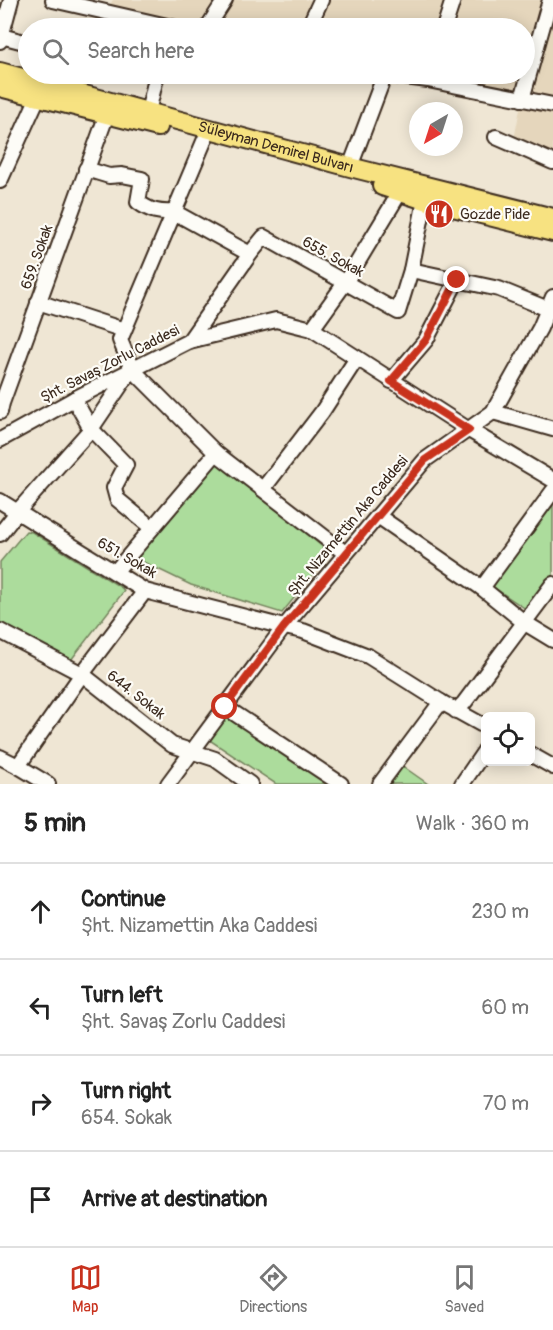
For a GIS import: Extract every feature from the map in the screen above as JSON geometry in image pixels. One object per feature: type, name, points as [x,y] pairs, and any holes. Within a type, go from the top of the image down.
[{"type":"main road","name":"Süleyman Demirel Bulvarı","points":[[0,72],[18,74]]},
{"type":"main road","name":"Süleyman Demirel Bulvarı","points":[[71,84],[148,112],[350,167],[553,218]]},
{"type":"main road","name":"Süleyman Demirel Bulvarı","points":[[0,87],[206,139],[376,184],[425,200],[553,232]]},
{"type":"street","points":[[11,0],[1,39],[18,42]]},
{"type":"street","points":[[53,0],[128,18]]},
{"type":"street","points":[[104,13],[111,0]]},
{"type":"street","points":[[213,18],[225,0]]},
{"type":"street","points":[[313,18],[321,0]]},
{"type":"street","points":[[447,18],[453,0]]},
{"type":"street","points":[[535,53],[550,0]]},
{"type":"street","points":[[148,112],[155,84]]},
{"type":"street","points":[[350,167],[380,84]]},
{"type":"street","points":[[459,84],[553,105]]},
{"type":"street","points":[[522,99],[526,84]]},
{"type":"street","points":[[0,181],[38,97]]},
{"type":"street","name":"659. Sokak","points":[[0,412],[107,114]]},
{"type":"street","points":[[496,136],[553,162]]},
{"type":"street","points":[[206,139],[120,340],[132,369],[216,453],[345,553]]},
{"type":"street","points":[[86,169],[109,176],[142,178],[138,202],[147,209],[160,213],[174,212],[250,254]]},
{"type":"street","points":[[312,329],[345,283],[400,192]]},
{"type":"street","name":"655. Sokak","points":[[189,341],[264,237],[398,312],[411,270],[425,200]]},
{"type":"street","points":[[411,270],[500,289],[550,303]]},
{"type":"street","points":[[391,381],[426,340],[457,280]]},
{"type":"street","points":[[38,302],[124,330]]},
{"type":"street","name":"Şht. Nizamettin Aka Caddesi","points":[[168,784],[284,627],[425,460],[494,412],[546,330],[550,303]]},
{"type":"street","name":"Şht. Savaş Zorlu Caddesi","points":[[0,440],[74,399],[189,341],[276,320],[312,329],[469,430],[553,480]]},
{"type":"street","points":[[263,489],[322,411],[357,358]]},
{"type":"street","points":[[0,534],[91,429],[132,369]]},
{"type":"street","points":[[74,399],[91,429],[126,465],[114,488],[117,499],[152,528]]},
{"type":"street","points":[[494,412],[553,429]]},
{"type":"street","points":[[115,572],[216,453]]},
{"type":"street","points":[[482,588],[553,491]]},
{"type":"street","name":"651. Sokak","points":[[0,501],[145,591],[303,631],[368,656],[481,724]]},
{"type":"street","points":[[378,516],[482,588],[525,623],[553,640]]},
{"type":"street","points":[[456,711],[553,584]]},
{"type":"street","points":[[18,766],[82,674],[145,591]]},
{"type":"street","name":"644. Sokak","points":[[0,631],[82,674],[172,745],[215,759],[250,784]]},
{"type":"street","points":[[380,784],[441,702]]},
{"type":"street","points":[[225,707],[341,784]]},
{"type":"street","points":[[462,784],[481,756]]},
{"type":"street","points":[[535,756],[553,767]]},
{"type":"street","points":[[0,757],[48,784]]},
{"type":"shaded area","points":[[113,0],[553,0],[553,153],[513,144],[522,99],[449,84],[535,84],[535,18],[130,18],[104,13]]},
{"type":"green space","points":[[217,460],[330,553],[282,613],[191,585],[135,558]]},
{"type":"green space","points":[[553,499],[553,577],[529,611],[490,585]]},
{"type":"green space","points":[[26,531],[32,532],[124,591],[71,660],[65,660],[0,625],[0,562]]},
{"type":"green space","points":[[226,714],[331,784],[276,784],[208,739]]},
{"type":"green space","points":[[401,765],[428,784],[388,784]]},
{"type":"place","name":"Gozde Pide","points":[[439,214]]},
{"type":"route","points":[[225,707],[284,627],[425,460],[469,430],[391,381],[426,340],[457,280]]}]
